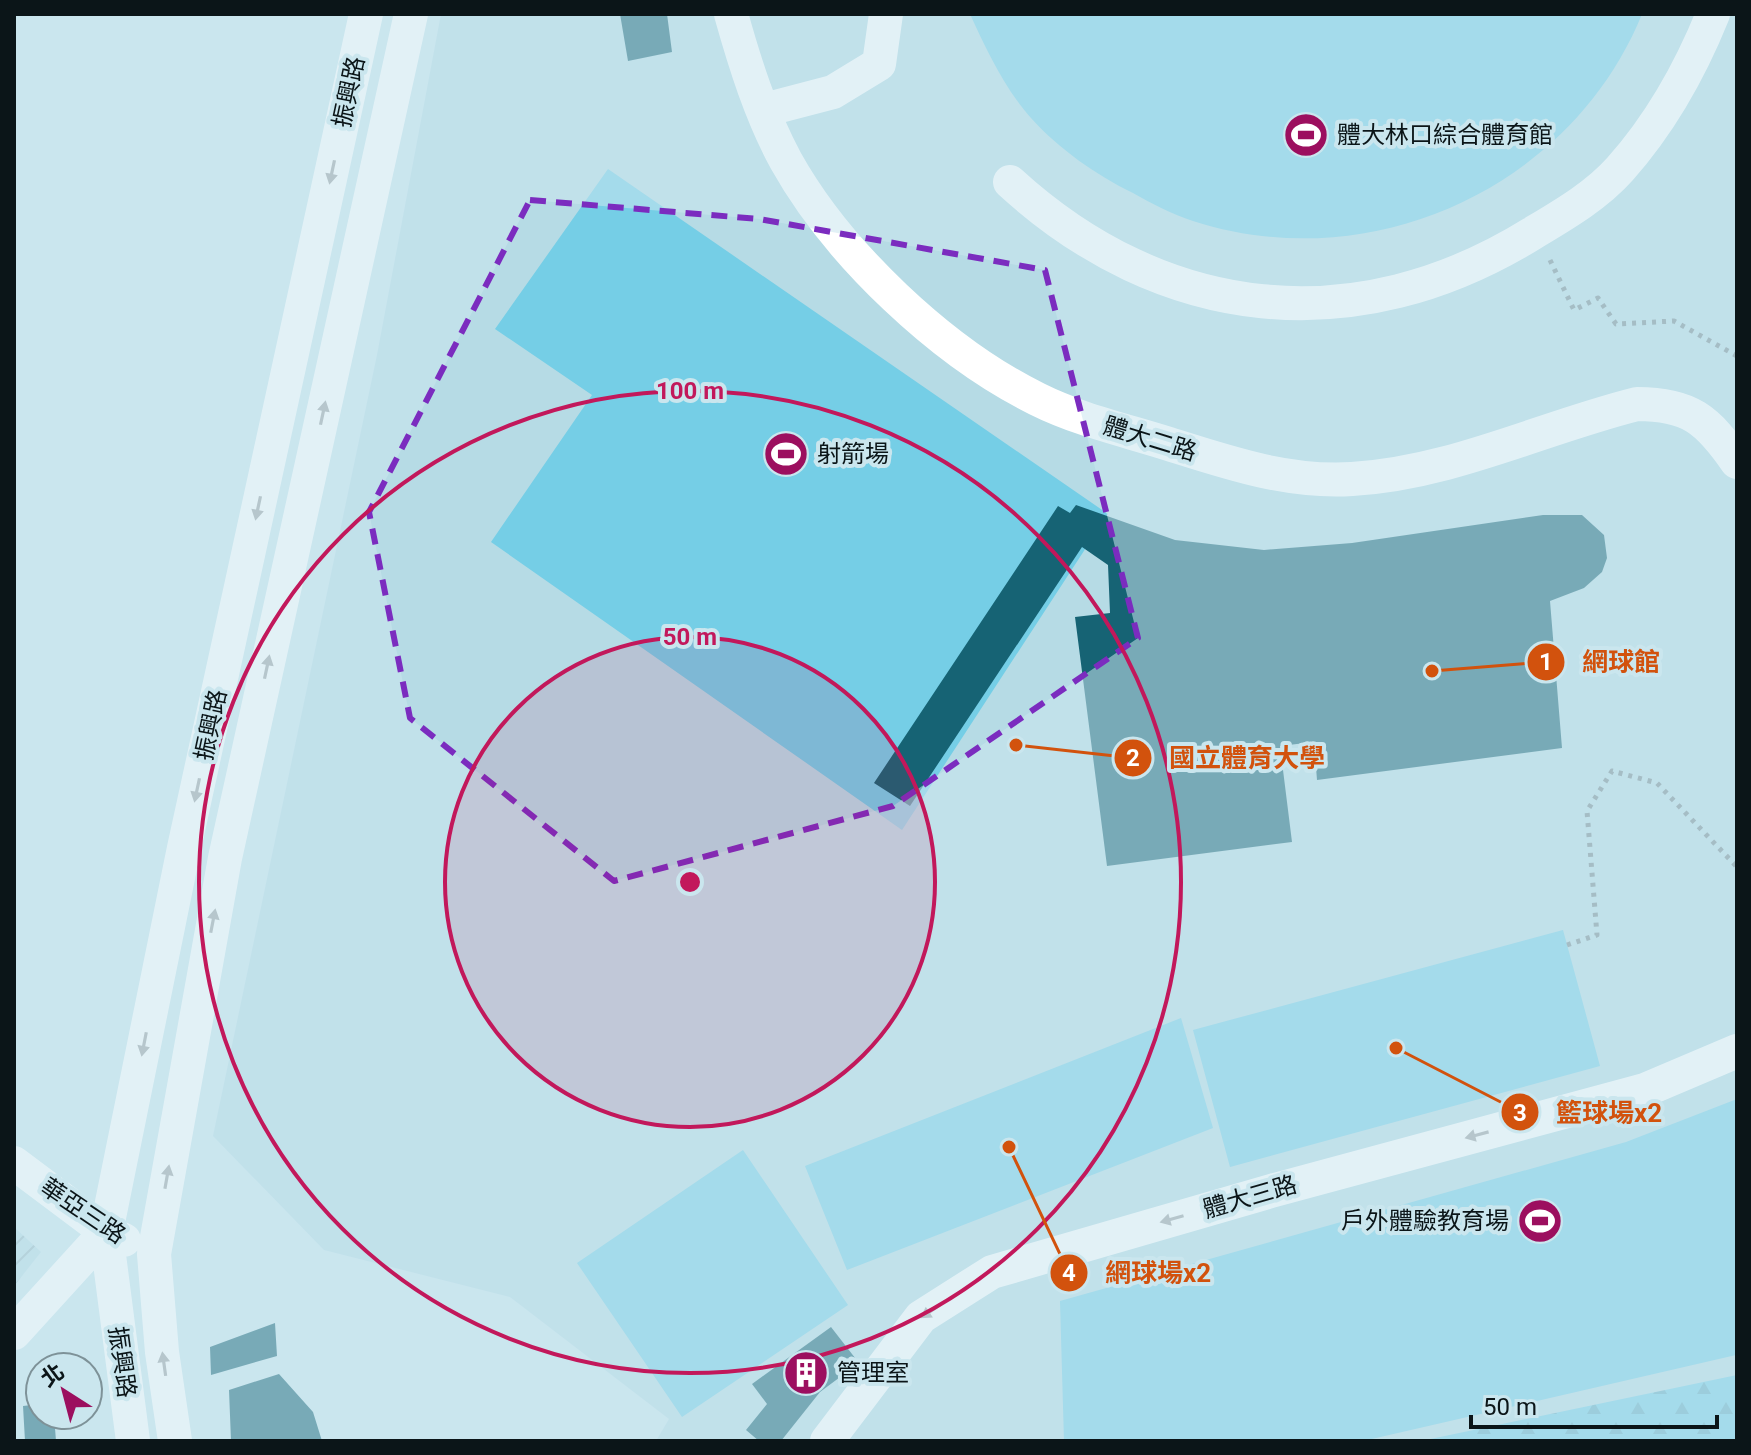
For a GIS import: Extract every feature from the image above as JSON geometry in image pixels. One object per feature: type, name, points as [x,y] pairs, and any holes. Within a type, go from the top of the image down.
[{"type":"street","name":"振興路","points":[[133,1441],[106,1232],[184,848],[366,14]]},
{"type":"street","name":"振興路","points":[[175,1441],[162,1352],[154,1254],[225,858],[411,14]]},
{"type":"street","name":"體大二路","points":[[731,14],[744,60],[787,161],[834,228],[924,325],[1037,399],[1094,421],[1244,468],[1349,479],[1413,472],[1523,441],[1585,417],[1637,404],[1669,404],[1691,412],[1719,435],[1737,462]]},
{"type":"street","points":[[764,110],[833,92],[879,64],[886,14]]},
{"type":"street","points":[[1010,182],[1051,220],[1134,266],[1179,284],[1288,306],[1396,293],[1444,280],[1496,256],[1572,210],[1618,172],[1659,122],[1713,14]]},
{"type":"street","name":"體大三路","points":[[827,1441],[921,1317],[992,1272],[1271,1191],[1645,1090],[1737,1051]]},
{"type":"street","name":"華亞三路","points":[[14,1163],[106,1232],[154,1254]]},
{"type":"street","points":[[14,1333],[106,1232]]},
{"type":"path","points":[[1536,232],[1574,310],[1598,298],[1616,324],[1674,321],[1737,356]]},
{"type":"path","points":[[1567,945],[1597,935],[1587,811],[1612,771],[1657,783],[1737,867]]},
{"type":"highlighted area","points":[[530,200],[759,219],[1045,270],[1138,638],[893,806],[614,881],[410,718],[369,512]]},
{"type":"shaded area","points":[[441,14],[1737,14],[1737,1441],[656,1441],[669,1419],[510,1297],[324,1250],[213,1136],[377,355]]},
{"type":"shaded area","points":[[14,1227],[41,1252],[14,1286]]},
{"type":"green space","name":"體大林口綜合體育館","points":[[970,14],[1642,14],[1610,75],[1567,127],[1516,171],[1458,204],[1395,227],[1328,237],[1261,236],[1193,221],[1105,178],[1054,140],[1031,118],[997,68]]},
{"type":"green space","name":"射箭場","points":[[608,169],[1108,514],[902,830],[491,542],[592,395],[495,329]]},
{"type":"green space","points":[[1563,930],[1600,1066],[1230,1167],[1193,1030]]},
{"type":"green space","points":[[1181,1018],[1213,1128],[847,1270],[805,1166]]},
{"type":"green space","name":"戶外體驗教育場","points":[[1737,1099],[1736,1355],[1363,1441],[1064,1441],[1060,1301],[1626,1142]]},
{"type":"green space","points":[[743,1150],[848,1305],[682,1417],[577,1263]]},
{"type":"green space","points":[[1737,1375],[1737,1441],[1421,1441]]},
{"type":"building","points":[[620,14],[667,14],[672,52],[628,61]]},
{"type":"building","points":[[1076,505],[1175,540],[1264,550],[1352,543],[1543,515],[1582,515],[1604,535],[1607,558],[1602,572],[1584,588],[1550,601],[1562,748],[1317,780],[1314,742],[1280,746],[1292,842],[1107,866],[1075,617],[1110,613],[1108,565],[1082,547],[910,806],[874,783],[1058,506],[1070,513]]},
{"type":"building","points":[[275,1323],[277,1356],[211,1375],[210,1347]]},
{"type":"building","name":"管理室","points":[[831,1327],[859,1363],[820,1392],[781,1441],[759,1441],[746,1430],[767,1404],[752,1384]]},
{"type":"building","points":[[279,1374],[313,1412],[322,1441],[231,1441],[229,1390]]},
{"type":"building","points":[[24,1431],[55,1431],[56,1441],[25,1441]]},
{"type":"place","name":"體大林口綜合體育館","points":[[1306,135]]},
{"type":"place","name":"射箭場","points":[[786,454]]},
{"type":"place","name":"網球館","points":[[1432,671]]},
{"type":"place","name":"國立體育大學","points":[[1016,745]]},
{"type":"place","name":"籃球場x2","points":[[1396,1048]]},
{"type":"place","name":"網球場x2","points":[[1009,1147]]},
{"type":"place","name":"戶外體驗教育場","points":[[1540,1221]]},
{"type":"place","name":"管理室","points":[[806,1373]]}]
